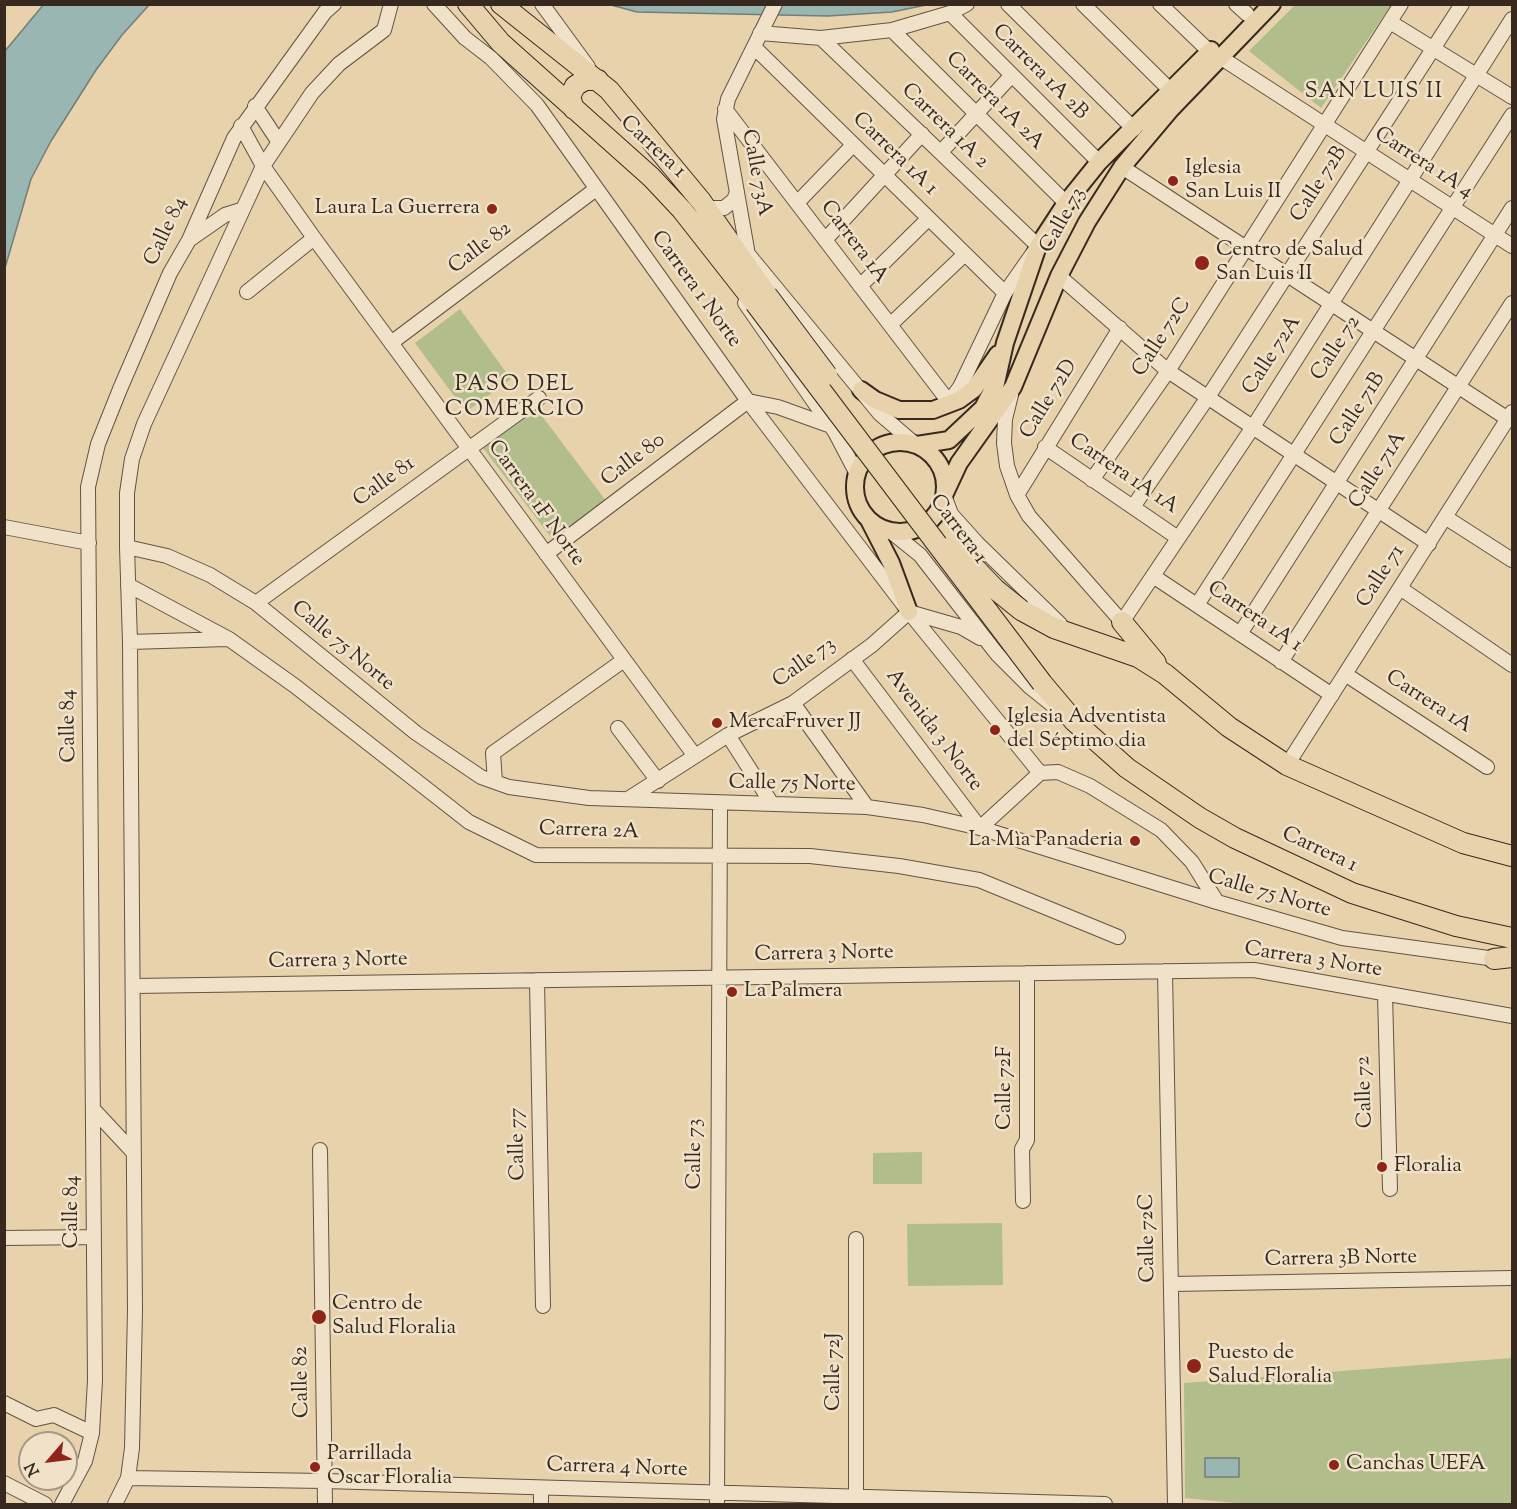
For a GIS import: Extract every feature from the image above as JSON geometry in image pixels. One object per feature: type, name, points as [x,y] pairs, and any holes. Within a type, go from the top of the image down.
[{"type":"highway","name":"Carrera 1","points":[[468,4],[501,43],[651,177],[761,299],[954,546],[994,590],[1043,623],[1138,657],[1165,674],[1229,727],[1287,765],[1463,843],[1512,856]]},
{"type":"highway","name":"Carrera 1","points":[[501,4],[598,80],[630,114],[701,201],[761,299],[1042,683],[1074,721],[1127,768],[1195,815],[1297,868],[1362,897],[1456,926],[1512,939]]},
{"type":"highway","points":[[511,4],[539,34]]},
{"type":"highway","points":[[574,109],[570,97],[575,86],[585,80],[598,80]]},
{"type":"highway","points":[[1122,622],[1165,674]]},
{"type":"main road","name":"Calle 73","points":[[916,444],[950,440],[979,413],[996,383],[1005,343],[1038,246],[1066,203],[1099,162],[1171,91],[1272,4]]},
{"type":"main road","name":"Calle 73","points":[[945,494],[964,455],[1013,387],[1059,276],[1087,222],[1122,167],[1215,54],[1247,8]]},
{"type":"main road","points":[[861,390],[883,404],[907,411],[933,410],[959,400],[981,382],[1005,343]]},
{"type":"main road","points":[[867,516],[889,530],[904,531],[923,526],[937,513],[945,494],[944,477],[938,462],[930,453],[916,444],[898,442],[881,446],[867,456],[857,474],[858,500],[891,563],[909,612]]},
{"type":"street","name":"Calle 84","points":[[62,1504],[85,1461],[92,1433],[95,1380],[88,487],[98,444],[170,273],[189,240],[214,179],[241,126],[334,4]]},
{"type":"street","points":[[115,1504],[128,1478],[132,1448],[135,1322],[130,642],[127,547],[132,459],[144,424],[263,166],[312,93],[339,64],[384,30],[391,4]]},
{"type":"street","name":"Carrera 1 Norte","points":[[435,4],[465,38],[491,58],[537,105],[674,294],[748,401],[909,612],[1040,773]]},
{"type":"street","name":"Carrera 1","points":[[542,4],[598,80]]},
{"type":"street","name":"Calle 73A","points":[[748,255],[724,131],[725,109],[775,4]]},
{"type":"street","points":[[760,33],[820,38],[892,30],[950,13],[967,4]]},
{"type":"street","points":[[1008,4],[1134,129]]},
{"type":"street","points":[[1083,4],[1171,91]]},
{"type":"street","name":"Carrera 1A 4","points":[[1160,4],[1215,54],[1512,246]]},
{"type":"street","name":"Calle 72C","points":[[1092,480],[1168,371],[1401,4]]},
{"type":"street","name":"Calle 72B","points":[[1133,507],[1208,398],[1462,4]]},
{"type":"street","name":"Carrera 1A 2B","points":[[950,13],[1099,162]]},
{"type":"street","name":"Calle 72A","points":[[1122,622],[1253,427],[1512,19]]},
{"type":"street","points":[[1390,22],[1512,98]]},
{"type":"street","name":"Carrera 1A 2A","points":[[892,30],[1066,203]]},
{"type":"street","name":"Carrera 1A 2","points":[[820,38],[1038,246]]},
{"type":"street","name":"Carrera 1A 1","points":[[753,47],[1005,293]]},
{"type":"street","points":[[941,152],[1012,75]]},
{"type":"street","points":[[255,106],[278,141]]},
{"type":"street","name":"Carrera 1A","points":[[725,109],[949,402]]},
{"type":"street","name":"Calle 72","points":[[1197,605],[1512,115]]},
{"type":"street","name":"Carrera 1F Norte","points":[[241,126],[263,166],[314,238],[695,756]]},
{"type":"street","points":[[825,240],[922,134]]},
{"type":"street","points":[[797,203],[853,145]]},
{"type":"street","points":[[1122,167],[1458,387],[1509,424]]},
{"type":"street","name":"Calle 82","points":[[391,343],[596,189]]},
{"type":"street","points":[[701,201],[711,208],[724,208],[734,200],[737,192]]},
{"type":"street","points":[[701,201],[887,422],[916,444]]},
{"type":"street","name":"Calle 71B","points":[[1240,634],[1512,208]]},
{"type":"street","points":[[189,240],[225,215],[241,210]]},
{"type":"street","points":[[860,286],[928,219]]},
{"type":"street","points":[[247,291],[314,238]]},
{"type":"street","points":[[709,242],[763,332],[831,426],[857,474]]},
{"type":"street","points":[[949,402],[960,387],[1005,293],[1038,246]]},
{"type":"street","points":[[890,325],[965,254]]},
{"type":"street","points":[[1059,276],[1168,371],[1428,543]]},
{"type":"street","name":"Calle 71A","points":[[1281,662],[1512,303]]},
{"type":"street","name":"Calle 72D","points":[[1017,495],[1120,328]]},
{"type":"street","points":[[1013,387],[1006,411],[1004,443],[1007,466],[1017,495],[1029,516],[1122,622]]},
{"type":"street","name":"Calle 81","points":[[256,603],[468,447],[539,398]]},
{"type":"street","points":[[748,401],[778,407],[831,426]]},
{"type":"street","name":"Calle 80","points":[[546,554],[748,401]]},
{"type":"street","name":"Calle 71","points":[[1287,765],[1428,543],[1509,424]]},
{"type":"street","name":"Carrera 1A 1A","points":[[1045,447],[1178,538]]},
{"type":"street","points":[[945,494],[951,514],[983,550],[1073,635]]},
{"type":"street","points":[[1445,517],[1512,560]]},
{"type":"street","points":[[4,527],[88,543]]},
{"type":"street","points":[[889,530],[920,555],[987,642],[1030,687],[1074,721]]},
{"type":"street","name":"Calle 75 Norte","points":[[127,547],[167,556],[210,576],[256,603],[416,733],[481,777],[495,782],[539,793],[589,798],[867,807],[923,815],[980,828],[1217,902],[1342,938],[1506,959]]},
{"type":"street","name":"Carrera 1A 1","points":[[1153,576],[1332,695]]},
{"type":"street","name":"Carrera 2A","points":[[128,585],[229,639],[295,686],[469,822],[536,855],[810,856],[856,860],[980,880],[1118,937]]},
{"type":"street","points":[[1400,588],[1512,665]]},
{"type":"street","points":[[909,612],[960,627],[987,642]]},
{"type":"street","name":"Calle 73","points":[[628,799],[728,735],[792,703],[852,659],[909,612]]},
{"type":"street","points":[[130,642],[229,639]]},
{"type":"street","name":"Avenida 3 Norte","points":[[852,659],[980,828]]},
{"type":"street","points":[[495,782],[493,753],[624,660]]},
{"type":"street","name":"Carrera 1A","points":[[1345,674],[1487,767]]},
{"type":"street","points":[[792,703],[867,807]]},
{"type":"street","points":[[618,728],[658,781]]},
{"type":"street","points":[[728,735],[772,804]]},
{"type":"street","points":[[980,828],[1040,773],[1058,772],[1090,786],[1161,830],[1192,862],[1217,902]]},
{"type":"street","name":"Calle 73","points":[[717,1499],[720,804]]},
{"type":"street","name":"Carrera 3 Norte","points":[[133,986],[1254,969],[1512,1016]]},
{"type":"street","name":"Calle 72C","points":[[1165,971],[1175,1504]]},
{"type":"street","name":"Calle 72F","points":[[1023,1201],[1022,1149],[1027,1140],[1027,973]]},
{"type":"street","name":"Calle 77","points":[[537,980],[543,1306]]},
{"type":"street","name":"Calle 72","points":[[1385,994],[1390,1189]]},
{"type":"street","points":[[93,1109],[134,1153]]},
{"type":"street","name":"Calle 82","points":[[320,1150],[325,1504]]},
{"type":"street","points":[[4,1238],[94,1237]]},
{"type":"street","name":"Calle 72J","points":[[856,1239],[856,1501]]},
{"type":"street","name":"Carrera 3B Norte","points":[[1171,1284],[1512,1278]]},
{"type":"street","points":[[4,1403],[36,1419],[54,1415],[92,1433]]},
{"type":"street","name":"Carrera 4 Norte","points":[[128,1478],[541,1488],[717,1499],[1105,1504]]},
{"type":"street","points":[[4,1483],[45,1504]]},
{"type":"street","points":[[541,1488],[541,1504]]},
{"type":"green space","points":[[1295,5],[1391,5],[1321,108],[1249,51]]},
{"type":"green space","points":[[460,309],[511,379],[466,412],[415,343]]},
{"type":"green space","points":[[536,408],[606,501],[553,540],[483,448]]},
{"type":"green space","points":[[922,1152],[922,1184],[873,1184],[873,1153]]},
{"type":"green space","points":[[1002,1223],[1003,1285],[908,1286],[907,1224]]},
{"type":"green space","points":[[1512,1358],[1512,1504],[1245,1504],[1185,1498],[1184,1383]]},
{"type":"water","points":[[44,4],[149,5],[122,35],[96,70],[51,141],[31,179],[5,268],[5,51]]},
{"type":"water","points":[[611,5],[926,5],[892,12],[828,16],[637,12]]},
{"type":"water","points":[[1205,1458],[1239,1458],[1239,1477],[1205,1477]]},
{"type":"place","name":"Iglesia San Luis II","points":[[1173,181]]},
{"type":"place","name":"Laura La Guerrera","points":[[492,209]]},
{"type":"place","name":"Centro de Salud San Luis II","points":[[1202,263]]},
{"type":"place","name":"MercaFruver JJ","points":[[717,723]]},
{"type":"place","name":"Iglesia Adventista del Séptimo dia","points":[[995,730]]},
{"type":"place","name":"La Mìa Panaderia","points":[[1135,841]]},
{"type":"place","name":"La Palmera","points":[[732,992]]},
{"type":"place","name":"Floralia","points":[[1382,1167]]},
{"type":"place","name":"Centro de Salud Floralia","points":[[319,1317]]},
{"type":"place","name":"Puesto de Salud Floralia","points":[[1194,1366]]},
{"type":"place","name":"Canchas UEFA","points":[[1334,1465]]},
{"type":"place","name":"Parrillada Oscar Floralia","points":[[315,1467]]},
{"type":"district","name":"SAN LUIS II","points":[[1374,93]]},
{"type":"district","name":"PASO DEL COMERCIO","points":[[515,398]]}]
